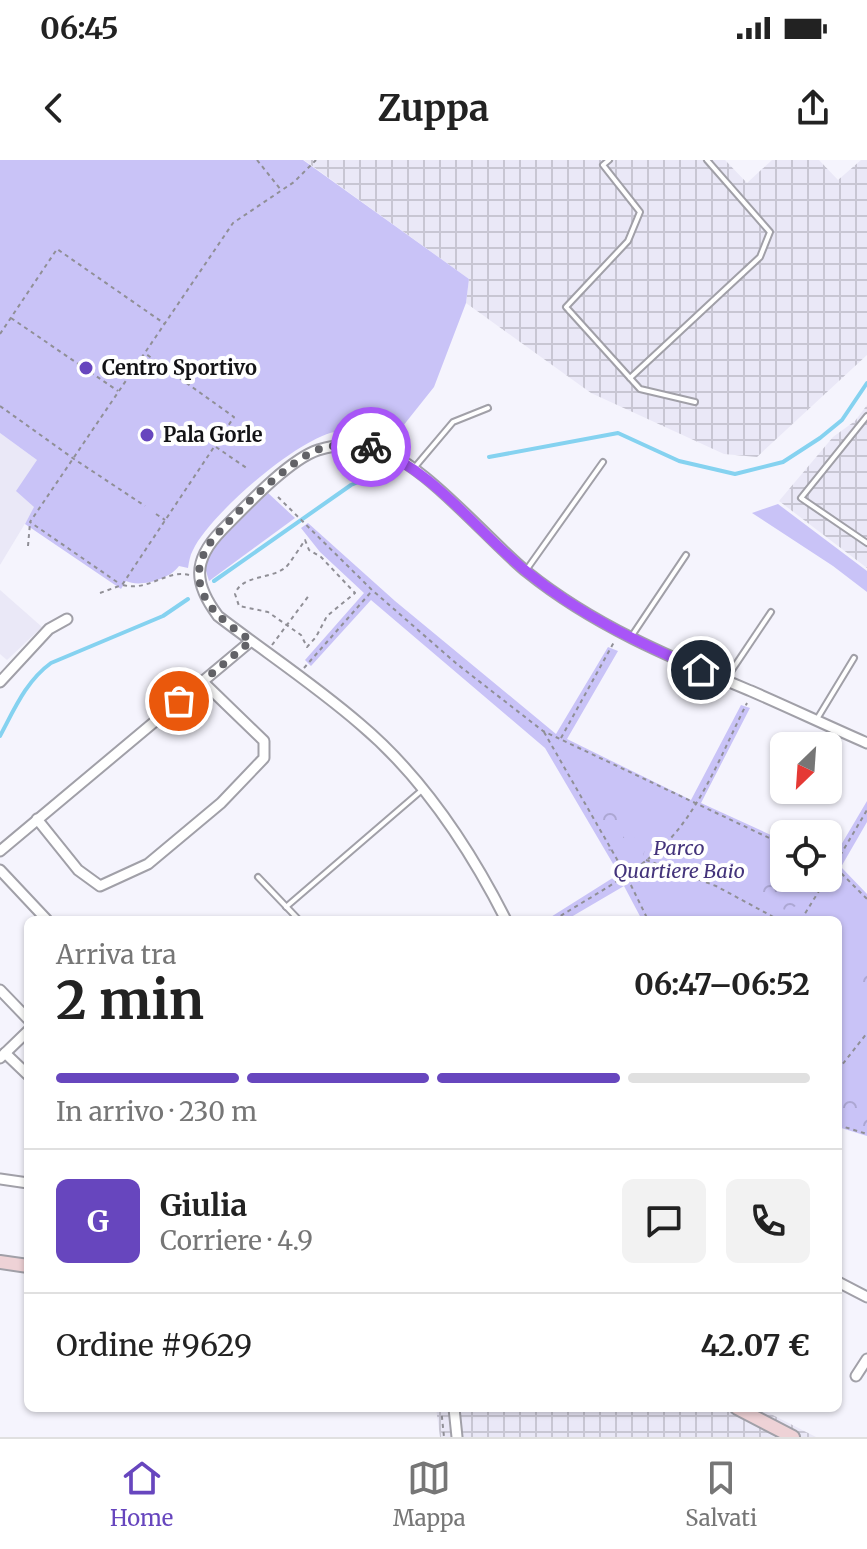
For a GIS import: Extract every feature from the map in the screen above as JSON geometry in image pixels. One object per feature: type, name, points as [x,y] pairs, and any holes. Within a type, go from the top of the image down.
[{"type":"street","points":[[504,916],[479,867],[424,788],[362,725],[218,616],[202,592],[198,574],[209,544],[296,462],[318,450],[344,445],[369,446],[390,453],[413,469],[526,571],[577,610],[619,634],[867,743]]},
{"type":"street","points":[[0,682],[49,629],[67,619]]},
{"type":"street","points":[[0,851],[251,641]]},
{"type":"street","points":[[37,819],[78,870],[100,886],[148,864],[221,803],[264,758],[264,741],[202,681]]},
{"type":"street","points":[[0,870],[43,916]]},
{"type":"street","points":[[0,990],[24,1015]]},
{"type":"street","points":[[24,1035],[2,1055],[24,1072]]},
{"type":"street","points":[[0,1179],[24,1182]]},
{"type":"street","points":[[0,1262],[24,1265]]},
{"type":"street","points":[[842,1284],[867,1297]]},
{"type":"street","points":[[856,1376],[867,1359]]},
{"type":"street","points":[[454,1412],[457,1437]]},
{"type":"street","points":[[745,1412],[793,1437]]},
{"type":"lane","points":[[609,160],[603,165],[640,212],[628,241],[566,307],[640,389],[695,402]]},
{"type":"lane","points":[[630,378],[760,257],[770,232],[707,160]]},
{"type":"lane","points":[[413,469],[453,422],[488,408]]},
{"type":"lane","points":[[867,416],[801,498],[867,543]]},
{"type":"lane","points":[[526,571],[603,462]]},
{"type":"lane","points":[[630,639],[686,555]]},
{"type":"lane","points":[[725,681],[771,612]]},
{"type":"lane","points":[[816,721],[854,658]]},
{"type":"lane","points":[[286,907],[424,788]]},
{"type":"lane","points":[[258,877],[295,916]]},
{"type":"path","points":[[257,160],[281,190]]},
{"type":"path","points":[[28,546],[30,522],[233,223],[281,190],[316,160]]},
{"type":"path","points":[[0,334],[57,249],[165,324]]},
{"type":"path","points":[[11,318],[119,392]]},
{"type":"path","points":[[100,593],[122,585],[234,417],[145,354]]},
{"type":"path","points":[[0,406],[145,506]]},
{"type":"path","points":[[215,446],[248,469]]},
{"type":"path","points":[[278,497],[372,590],[457,664],[543,731],[770,839]]},
{"type":"path","points":[[156,514],[165,520]]},
{"type":"path","points":[[30,522],[122,585],[135,588],[180,573],[198,574]]},
{"type":"path","points":[[305,540],[309,550],[334,569],[355,593],[327,616],[307,647],[301,635],[287,625],[268,612],[239,606],[235,591],[243,583],[271,575],[288,566],[305,540]]},
{"type":"path","points":[[298,675],[372,590]]},
{"type":"path","points":[[267,652],[310,594]]},
{"type":"path","points":[[560,739],[619,634]]},
{"type":"path","points":[[560,916],[626,875],[662,848],[695,804],[752,692]]},
{"type":"path","points":[[543,731],[626,875],[646,916]]},
{"type":"path","points":[[842,854],[867,810]]},
{"type":"path","points":[[645,860],[716,886],[772,916]]},
{"type":"path","points":[[842,876],[867,899]]},
{"type":"path","points":[[803,916],[818,892]]},
{"type":"path","points":[[842,1064],[867,1033]]},
{"type":"path","points":[[842,1058],[846,1059]]},
{"type":"path","points":[[842,1126],[867,1134]]},
{"type":"path","points":[[441,1412],[444,1437]]},
{"type":"shaded area","points":[[304,160],[725,160],[747,183],[772,160],[819,160],[838,180],[861,160],[867,160],[867,355],[757,457],[724,454],[591,393],[466,303],[469,279]]},
{"type":"shaded area","points":[[867,405],[867,568],[779,501],[833,437],[855,421]]},
{"type":"shaded area","points":[[0,433],[37,460],[35,507],[0,565]]},
{"type":"shaded area","points":[[0,590],[42,627],[7,660],[0,654]]},
{"type":"shaded area","points":[[437,1412],[767,1412],[816,1437],[440,1437]]},
{"type":"green space","points":[[0,160],[303,160],[469,279],[466,303],[434,387],[395,436],[339,431],[302,446],[258,479],[217,517],[193,550],[188,568],[179,566],[169,575],[147,583],[126,581],[121,589],[25,524],[34,507],[16,491],[37,460],[0,433]]},
{"type":"green space","points":[[268,493],[295,518],[209,581],[204,564],[212,546]]},
{"type":"green space","points":[[778,504],[867,571],[867,592],[752,513]]},
{"type":"green space","name":"Parco Quartiere Baio","points":[[308,523],[395,601],[556,734],[608,647],[618,651],[567,739],[691,800],[741,705],[750,708],[701,803],[770,835],[770,892],[842,892],[842,868],[867,894],[867,1136],[842,1128],[842,916],[640,916],[624,886],[573,916],[552,916],[619,874],[545,748],[371,600],[311,666],[305,660],[364,593],[320,552],[301,528]]},
{"type":"green space","name":"Parco Quartiere Baio","points":[[867,801],[867,822],[842,865],[842,843]]},
{"type":"green space","points":[[601,805],[618,806],[624,813],[619,830],[625,839],[633,836],[638,842],[644,841],[646,847],[642,859],[632,861],[617,849],[609,851],[593,822],[593,814]]},
{"type":"green space","points":[[770,882],[770,892],[823,892],[812,908],[806,908],[802,902],[789,909],[776,906],[772,909],[756,893]]},
{"type":"green space","points":[[867,961],[867,1001],[860,990],[848,983],[850,969]]},
{"type":"green space","points":[[842,1082],[867,1099],[867,1131],[842,1122]]},
{"type":"waterway","points":[[489,457],[618,433],[679,461],[735,474],[783,462],[820,438],[842,420],[867,383]]},
{"type":"waterway","points":[[214,581],[351,485],[370,477],[390,476]]},
{"type":"waterway","points":[[0,736],[28,687],[51,663],[163,616],[188,599]]},
{"type":"way so far","points":[[179,701],[251,641],[218,616],[202,592],[198,574],[209,544],[296,462],[318,450],[344,445],[371,447]]},
{"type":"place","name":"Centro Sportivo","points":[[86,368]]},
{"type":"place","name":"Pala Gorle","points":[[147,435]]},
{"type":"route","points":[[371,447],[390,453],[427,480],[526,571],[577,610],[619,634],[701,670]]}]
